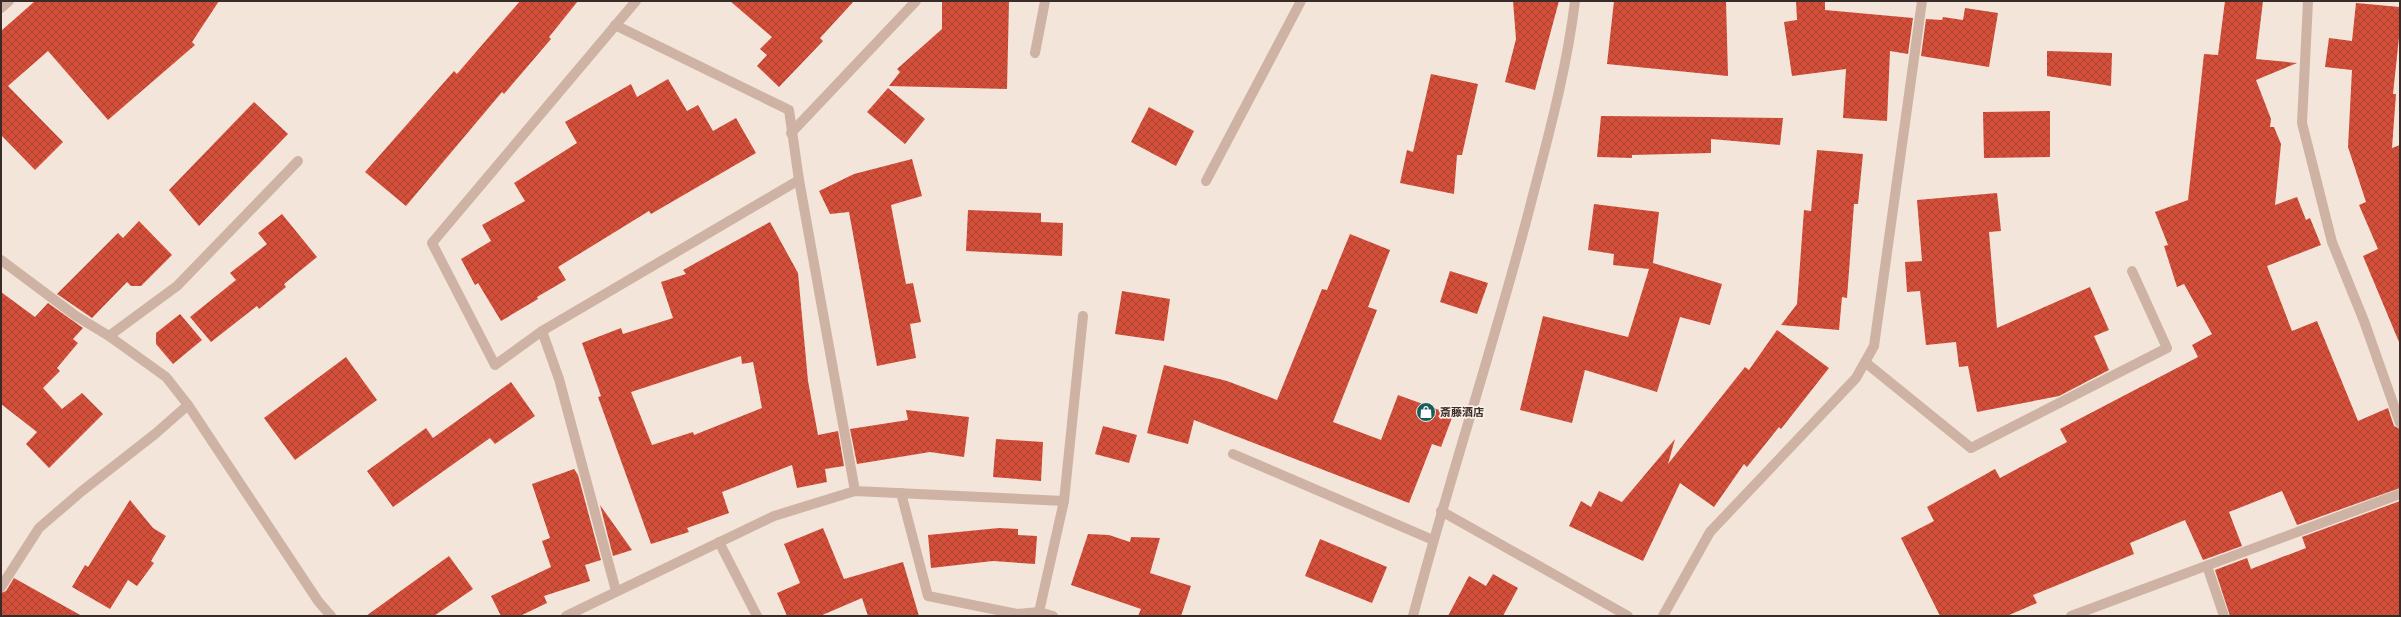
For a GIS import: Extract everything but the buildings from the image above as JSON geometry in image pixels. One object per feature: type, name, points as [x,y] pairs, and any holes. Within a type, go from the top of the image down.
[{"type":"street","points":[[1,8],[9,1]]},
{"type":"street","points":[[636,1],[432,243],[495,365],[542,331],[799,180]]},
{"type":"street","points":[[791,133],[916,1]]},
{"type":"street","points":[[1035,53],[1045,1]]},
{"type":"street","points":[[1206,181],[1301,1]]},
{"type":"street","points":[[1413,616],[1441,511],[1508,292],[1565,72],[1575,1]]},
{"type":"street","points":[[1663,616],[1710,532],[1856,378],[1874,346],[1882,300],[1922,1]]},
{"type":"street","points":[[2308,1],[2302,124],[2332,242],[2364,321],[2400,423]]},
{"type":"street","points":[[616,26],[789,110],[791,133],[799,180],[856,491]]},
{"type":"street","points":[[109,336],[177,286],[298,161]]},
{"type":"street","points":[[1,260],[76,316],[109,336],[166,377],[188,405],[318,601],[331,616]]},
{"type":"street","points":[[1865,362],[1971,448],[2168,348],[2132,271]]},
{"type":"street","points":[[1039,612],[1064,501],[1083,316]]},
{"type":"street","points":[[542,331],[559,379],[616,591]]},
{"type":"street","points":[[1,587],[40,528],[82,491],[156,434],[188,405]]},
{"type":"street","points":[[1233,454],[1433,540]]},
{"type":"street","points":[[566,616],[774,516],[856,491],[1064,501]]},
{"type":"street","points":[[901,493],[928,596],[1017,615],[1039,612],[1053,616]]},
{"type":"street","points":[[2071,616],[2400,494]]},
{"type":"street","points":[[1441,511],[1628,616]]},
{"type":"street","points":[[719,542],[757,616]]},
{"type":"street","points":[[2207,566],[2224,616]]},
{"type":"place","name":"斎藤酒店","points":[[1426,412]]}]
